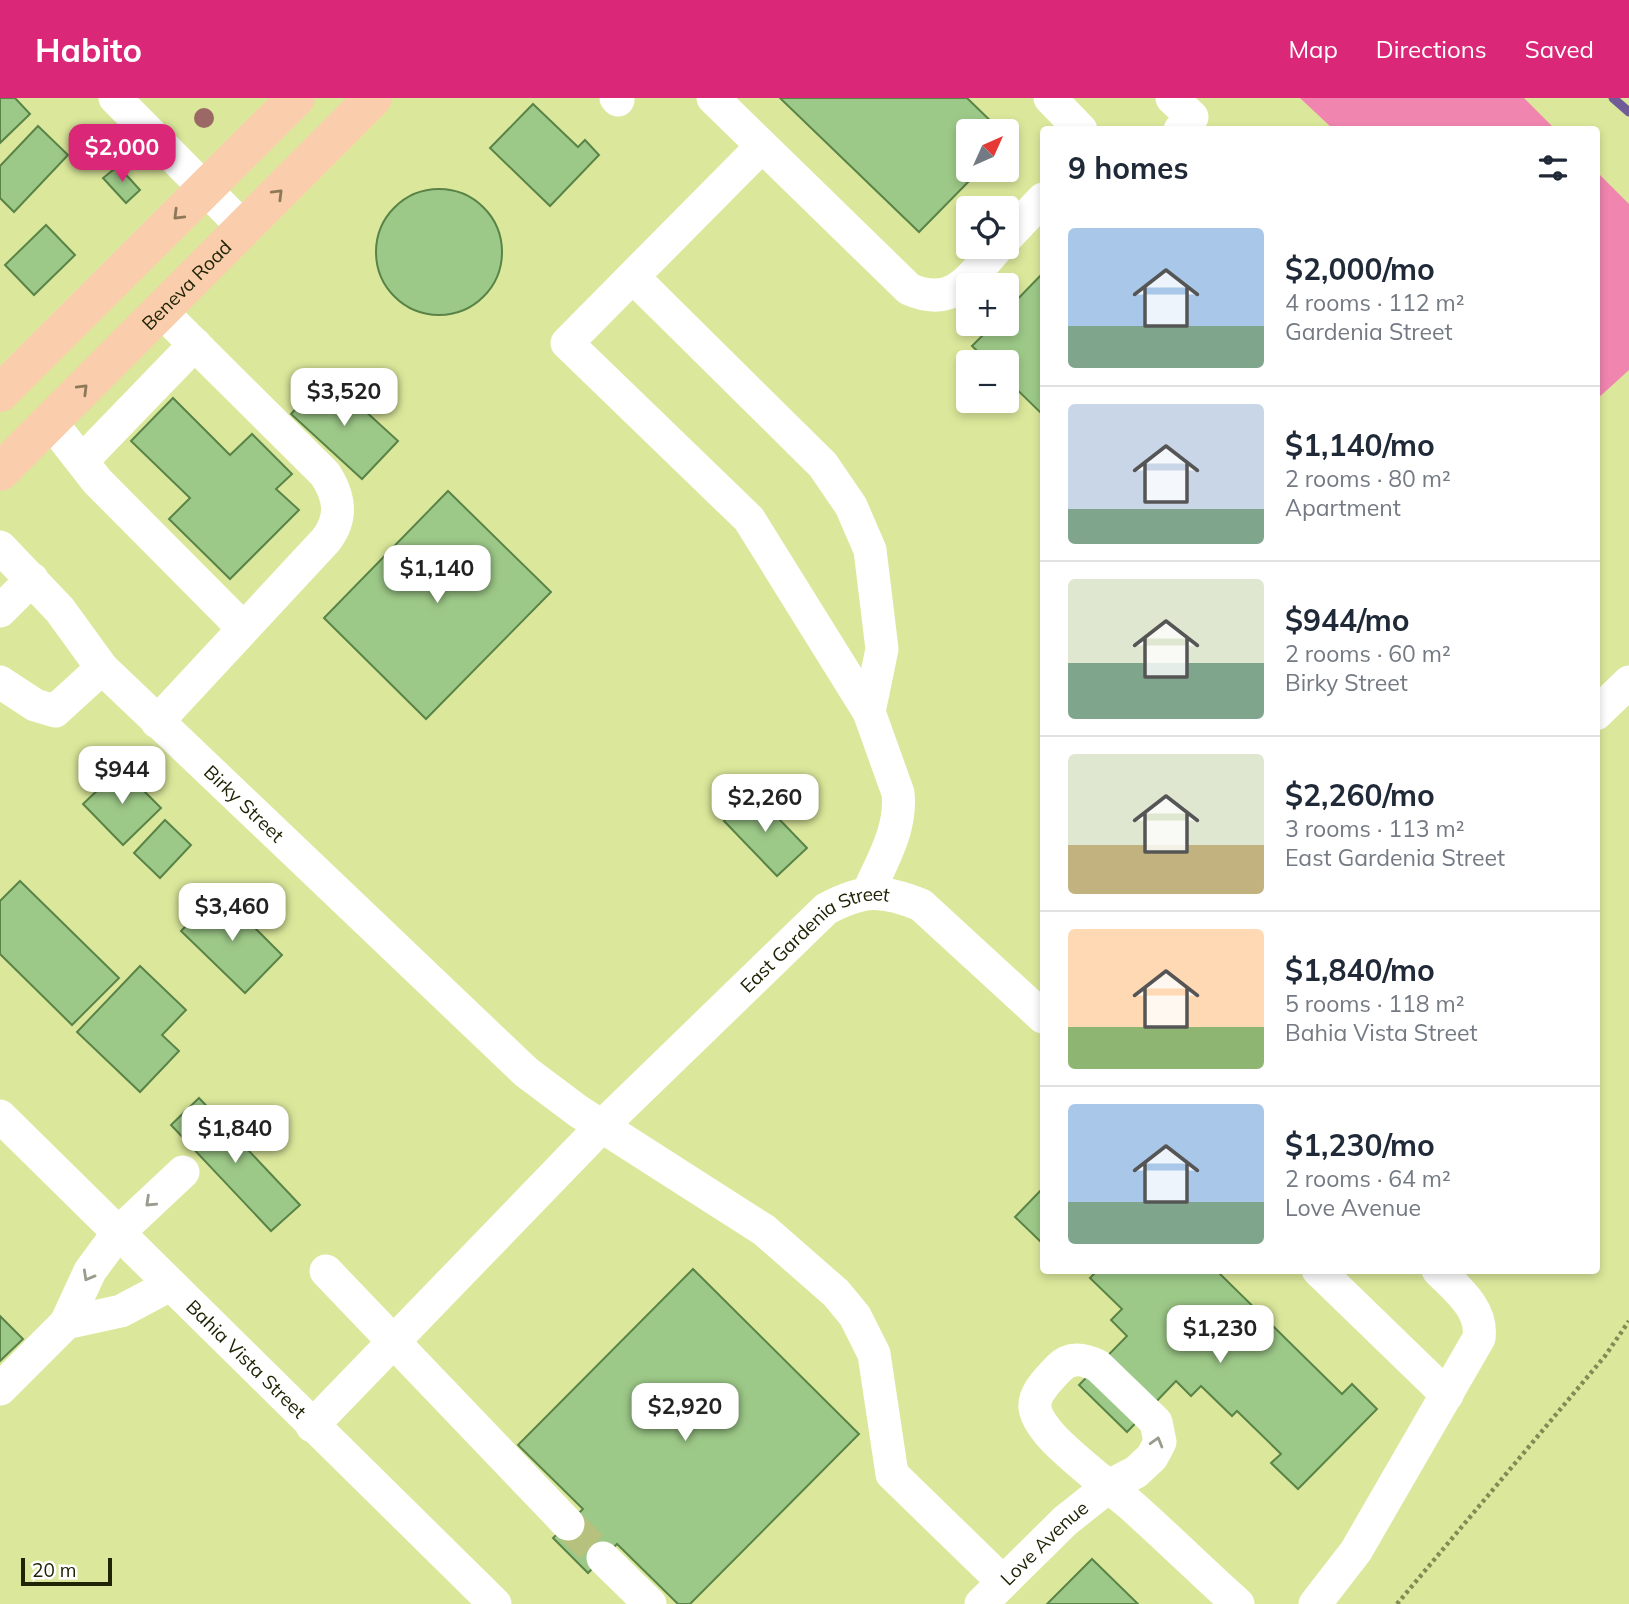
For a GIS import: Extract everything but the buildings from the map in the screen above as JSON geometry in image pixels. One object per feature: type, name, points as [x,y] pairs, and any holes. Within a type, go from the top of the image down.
[{"type":"main road","points":[[0,393],[296,98]]},
{"type":"main road","name":"Beneva Road","points":[[0,472],[373,98]]},
{"type":"street","points":[[115,98],[244,228]]},
{"type":"street","points":[[713,98],[909,289],[934,297],[958,289],[987,259]]},
{"type":"street","points":[[1049,98],[1077,126]]},
{"type":"street","points":[[1172,98],[1192,117],[1184,126]]},
{"type":"street","points":[[761,147],[567,343],[749,519],[869,712],[898,793],[900,806],[894,834],[868,893]]},
{"type":"street","points":[[1019,224],[1040,202]]},
{"type":"street","points":[[633,277],[823,466],[852,506],[870,550],[882,649],[869,712]]},
{"type":"street","points":[[157,722],[326,540],[337,522],[338,505],[335,488],[325,474],[161,311]]},
{"type":"street","points":[[82,461],[194,344]]},
{"type":"street","points":[[51,422],[82,461],[243,628]]},
{"type":"street","name":"Birky Street","points":[[0,547],[60,610],[102,667],[457,1009],[555,1096],[764,1230],[822,1278],[845,1302],[874,1354],[892,1474],[992,1593]]},
{"type":"street","points":[[0,611],[32,579]]},
{"type":"street","points":[[0,682],[35,705],[55,711],[102,667]]},
{"type":"street","points":[[1600,711],[1629,682]]},
{"type":"street","name":"East Gardenia Street","points":[[312,1426],[601,1127],[826,909],[850,896],[868,893],[897,894],[921,905],[1040,1014]]},
{"type":"street","name":"Bahia Vista Street","points":[[0,1116],[495,1604]]},
{"type":"street","points":[[0,1389],[66,1322],[90,1271],[118,1233],[183,1172]]},
{"type":"street","points":[[326,1271],[394,1339],[496,1452],[568,1524]]},
{"type":"street","points":[[1322,1274],[1447,1395]]},
{"type":"street","points":[[1315,1604],[1356,1551],[1475,1347],[1480,1324],[1469,1303],[1442,1274]]},
{"type":"street","points":[[66,1322],[121,1311],[170,1285]]},
{"type":"street","points":[[1109,1486],[1136,1472],[1152,1457],[1160,1441],[1156,1422],[1098,1366],[1086,1360],[1065,1363],[1040,1390],[1035,1409],[1052,1437],[1238,1604]]},
{"type":"street","name":"Love Avenue","points":[[992,1593],[1065,1521],[1109,1486]]},
{"type":"street","points":[[603,1558],[650,1604]]},
{"type":"path","points":[[1397,1604],[1605,1356],[1629,1321]]},
{"type":"shaded area","points":[[1300,98],[1524,98],[1552,126],[1330,126]]},
{"type":"shaded area","points":[[1600,175],[1629,204],[1629,370],[1600,396]]},
{"type":"waterway","points":[[1613,98],[1629,112]]},
{"type":"tunnel","points":[[568,1524],[603,1558]]}]
